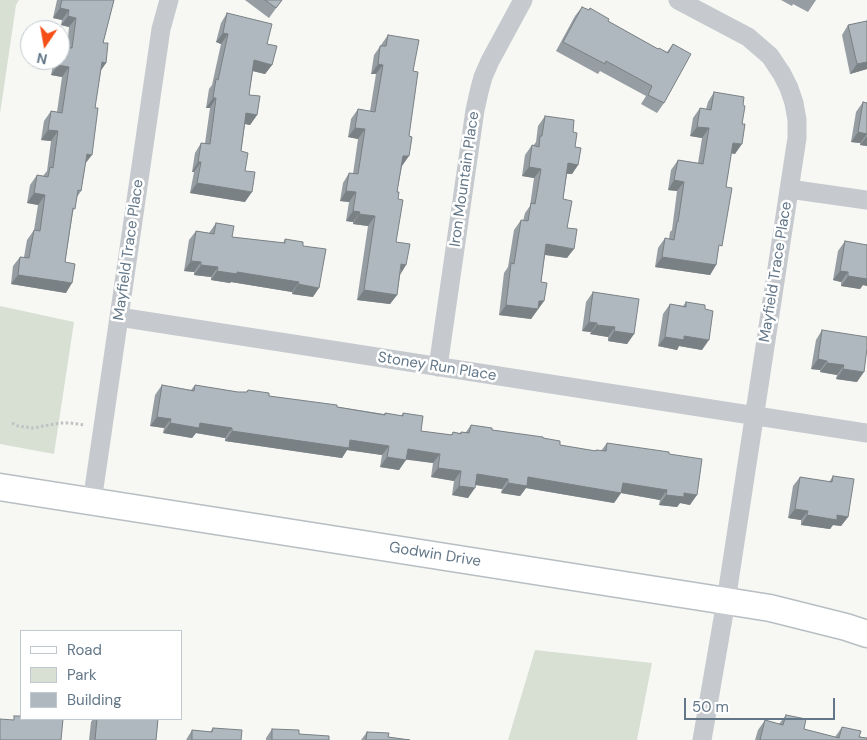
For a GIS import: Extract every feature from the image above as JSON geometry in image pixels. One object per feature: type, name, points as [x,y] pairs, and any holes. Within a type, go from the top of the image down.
[{"type":"street","name":"Mayfield Trace Place","points":[[92,502],[161,29],[169,0]]},
{"type":"street","name":"Iron Mountain Place","points":[[438,367],[479,92],[490,61],[522,0]]},
{"type":"street","name":"Mayfield Trace Place","points":[[678,0],[748,37],[770,56],[790,88],[797,120],[797,138],[726,601],[702,740]]},
{"type":"street","points":[[789,188],[867,200]]},
{"type":"street","name":"Stoney Run Place","points":[[119,317],[867,433]]},
{"type":"street","name":"Godwin Drive","points":[[0,487],[726,601],[779,610],[867,634]]},
{"type":"path","points":[[12,423],[18,426],[33,428],[60,423],[103,427]]},
{"type":"green space","points":[[0,0],[19,0],[16,5],[0,114]]},
{"type":"green space","points":[[0,306],[74,322],[54,454],[0,444]]},
{"type":"green space","points":[[535,650],[652,663],[637,740],[508,740]]},
{"type":"building","points":[[62,0],[114,0],[103,43],[108,43],[106,63],[102,62],[95,108],[98,108],[92,155],[87,154],[81,191],[78,190],[75,209],[73,208],[65,262],[75,264],[72,283],[18,275],[20,257],[29,258],[34,230],[40,231],[45,195],[34,193],[37,175],[48,177],[50,167],[53,168],[58,131],[48,130],[51,111],[62,113],[70,70],[70,48],[72,48],[76,18],[68,16],[69,10],[60,8]]},
{"type":"building","points":[[265,0],[282,0],[276,8]]},
{"type":"building","points":[[582,7],[589,10],[590,8],[609,19],[608,21],[658,49],[668,53],[673,44],[691,54],[664,103],[648,95],[652,86],[606,61],[605,64],[563,42]]},
{"type":"building","points":[[227,13],[272,24],[267,44],[277,46],[272,65],[254,60],[249,95],[260,96],[257,115],[246,113],[241,151],[248,153],[245,171],[255,172],[252,192],[197,183],[201,162],[198,162],[201,143],[210,144],[216,98],[213,98],[216,79],[218,80],[228,34],[223,33]]},
{"type":"building","points":[[867,21],[867,62],[857,64],[848,25]]},
{"type":"building","points":[[388,35],[419,40],[413,71],[418,72],[409,136],[412,137],[409,156],[403,156],[397,192],[399,192],[398,199],[403,200],[396,242],[410,244],[406,265],[401,264],[397,295],[364,290],[375,216],[359,214],[360,212],[353,211],[356,192],[346,191],[349,173],[358,174],[365,129],[355,128],[358,109],[375,112],[383,65],[378,64],[380,46],[386,46]]},
{"type":"building","points":[[714,92],[744,97],[743,105],[745,106],[742,124],[745,124],[742,144],[733,143],[726,187],[732,188],[722,246],[719,245],[716,265],[662,257],[665,238],[674,240],[678,222],[684,182],[674,180],[678,160],[703,164],[709,128],[697,127],[700,108],[711,110]]},
{"type":"building","points":[[863,102],[867,103],[867,134],[858,132]]},
{"type":"building","points":[[545,116],[574,120],[573,132],[577,133],[575,147],[581,148],[578,165],[568,163],[563,199],[572,201],[567,228],[577,229],[574,249],[546,244],[541,282],[547,283],[544,301],[539,301],[538,309],[506,305],[511,263],[514,264],[521,220],[528,221],[531,203],[535,204],[541,169],[529,167],[532,145],[539,147]]},
{"type":"building","points":[[216,223],[234,226],[232,237],[285,243],[285,239],[303,242],[303,246],[326,249],[319,288],[298,284],[299,282],[237,272],[237,274],[217,271],[218,267],[201,265],[201,262],[191,261],[196,231],[214,234]]},
{"type":"building","points":[[845,241],[867,245],[867,279],[848,276],[848,272],[840,271]]},
{"type":"building","points":[[593,292],[639,299],[634,334],[614,331],[615,327],[589,322]]},
{"type":"building","points":[[686,302],[705,305],[705,309],[713,311],[709,340],[684,336],[684,340],[665,337],[670,304],[686,307]]},
{"type":"building","points":[[822,330],[867,337],[864,372],[843,369],[844,365],[827,363],[827,361],[818,359]]},
{"type":"building","points":[[162,385],[194,391],[195,385],[238,392],[247,392],[248,390],[269,393],[269,396],[337,405],[337,407],[385,415],[385,413],[403,416],[403,413],[423,416],[421,431],[452,435],[453,432],[461,434],[461,432],[469,433],[471,425],[543,437],[560,441],[560,445],[596,451],[606,451],[607,443],[669,452],[669,454],[702,459],[697,495],[684,493],[684,497],[666,495],[667,490],[623,483],[621,493],[528,477],[527,486],[508,483],[508,479],[477,474],[475,488],[459,486],[461,471],[438,468],[440,454],[408,449],[406,460],[387,457],[389,446],[350,440],[349,448],[232,431],[232,428],[200,423],[199,428],[170,423],[171,419],[157,417]]},
{"type":"building","points":[[833,476],[854,479],[848,517],[837,515],[837,520],[807,515],[808,511],[795,509],[800,477],[832,482]]},
{"type":"building","points":[[786,715],[806,719],[804,729],[839,738],[842,727],[861,731],[859,737],[867,738],[867,740],[760,740],[765,720],[783,725]]},
{"type":"building","points":[[14,716],[20,716],[20,720],[63,720],[61,740],[0,740],[0,719],[14,720]]},
{"type":"building","points":[[97,720],[158,720],[156,740],[95,740]]},
{"type":"building","points":[[213,728],[242,730],[241,740],[192,740],[192,730],[212,732]]},
{"type":"building","points":[[272,729],[299,730],[299,734],[329,736],[329,740],[272,740]]},
{"type":"building","points":[[367,732],[389,733],[388,737],[410,740],[366,740]]}]
